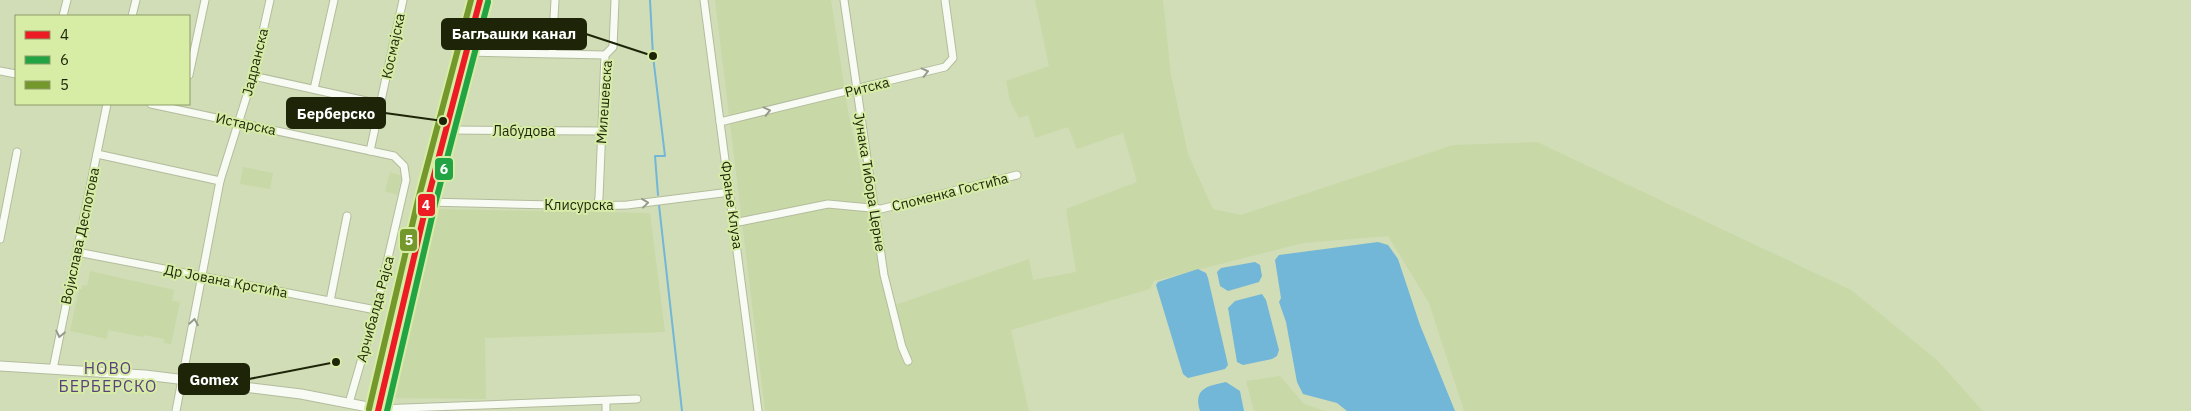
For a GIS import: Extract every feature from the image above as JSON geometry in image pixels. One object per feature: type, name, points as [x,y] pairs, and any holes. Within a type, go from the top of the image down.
[{"type":"street","points":[[63,15],[67,0]]},
{"type":"street","points":[[132,15],[136,0]]},
{"type":"street","points":[[190,70],[205,0]]},
{"type":"street","name":"Јадранска","points":[[176,411],[220,181],[253,76],[270,0]]},
{"type":"street","points":[[314,89],[334,0]]},
{"type":"street","name":"Космајска","points":[[370,151],[403,0]]},
{"type":"street","points":[[378,410],[427,202],[480,0]]},
{"type":"street","points":[[552,53],[555,0]]},
{"type":"street","name":"Милешевска","points":[[597,206],[599,198],[605,55],[613,47],[615,0]]},
{"type":"street","name":"Фрање Клуза","points":[[704,0],[758,411]]},
{"type":"street","name":"Јунака Тибора Церне","points":[[844,0],[873,209],[890,301],[902,347],[908,361]]},
{"type":"street","name":"Ритска","points":[[720,122],[856,90],[950,64],[953,58],[945,0]]},
{"type":"street","points":[[466,52],[605,55]]},
{"type":"street","points":[[0,71],[15,74]]},
{"type":"street","points":[[253,76],[380,104]]},
{"type":"street","name":"Војислава Деспотова","points":[[53,369],[107,105]]},
{"type":"street","name":"Истарска","points":[[161,105],[182,107],[239,123],[370,151]]},
{"type":"street","name":"Лабудова","points":[[446,130],[602,131]]},
{"type":"street","name":"Арчибалда Рајса","points":[[349,403],[376,310],[406,175],[404,166],[398,158],[370,151]]},
{"type":"street","points":[[0,239],[17,152]]},
{"type":"street","points":[[97,154],[220,181]]},
{"type":"street","name":"Споменка Гостића","points":[[734,222],[828,204],[873,209],[895,206],[1017,175]]},
{"type":"street","name":"Клисурска","points":[[427,202],[597,206],[627,205],[730,192]]},
{"type":"street","points":[[330,301],[347,216]]},
{"type":"street","name":"Др Јована Крстића","points":[[77,252],[376,310]]},
{"type":"street","points":[[0,366],[145,375],[301,394],[378,410],[521,408],[637,399]]},
{"type":"street","points":[[606,400],[606,411]]},
{"type":"green space","points":[[715,0],[831,0],[849,117],[904,364],[912,364],[895,305],[1029,259],[1033,280],[1076,272],[1066,209],[1137,182],[1123,133],[1077,149],[1068,127],[1035,138],[1028,115],[1019,118],[1010,101],[1006,81],[1049,66],[1035,0],[1163,0],[1171,75],[1188,154],[1213,209],[1241,215],[1453,145],[1537,142],[1851,290],[1937,360],[1983,411],[1464,411],[1429,303],[1388,236],[1303,243],[1154,281],[1150,289],[1011,330],[1029,411],[765,411]]},
{"type":"green space","points":[[243,167],[273,173],[270,189],[240,184]]},
{"type":"green space","points":[[390,172],[402,176],[397,195],[385,191]]},
{"type":"green space","points":[[434,209],[650,213],[665,332],[485,338],[486,399],[388,398]]},
{"type":"green space","points":[[90,271],[174,290],[172,301],[180,302],[171,344],[164,343],[164,339],[108,330],[107,339],[70,331],[79,289],[82,289],[82,285],[87,286]]},
{"type":"green space","points":[[1280,376],[1304,404],[1325,411],[1254,411],[1246,381]]},
{"type":"water","points":[[1378,242],[1388,245],[1398,259],[1420,325],[1455,411],[1347,411],[1337,403],[1303,394],[1297,382],[1286,322],[1279,302],[1281,298],[1275,260],[1279,255]]},
{"type":"water","points":[[1255,262],[1260,265],[1262,276],[1259,282],[1228,291],[1220,286],[1217,272],[1221,268]]},
{"type":"water","points":[[1198,269],[1206,273],[1208,278],[1228,365],[1225,369],[1188,378],[1183,374],[1156,285],[1158,282]]},
{"type":"water","points":[[1262,294],[1266,300],[1279,350],[1277,356],[1272,359],[1243,365],[1237,362],[1228,308],[1235,301]]},
{"type":"water","points":[[1226,382],[1240,391],[1244,411],[1200,411],[1198,403],[1200,393],[1208,387]]},
{"type":"waterway","points":[[650,0],[653,56],[665,156],[655,156],[658,195]]},
{"type":"waterway","points":[[659,205],[682,411]]},
{"type":"transit line","name":"5","points":[[369,409],[418,200],[471,0]]},
{"type":"transit line","name":"4","points":[[378,411],[427,202],[480,0]]},
{"type":"transit line","name":"6","points":[[387,411],[435,204],[488,2]]},
{"type":"place","name":"Багљашки канал","points":[[653,56]]},
{"type":"place","name":"Берберско","points":[[443,121]]},
{"type":"place","name":"Gomex","points":[[336,362]]},
{"type":"district","name":"НОВО БЕРБЕРСКО","points":[[108,377]]}]
